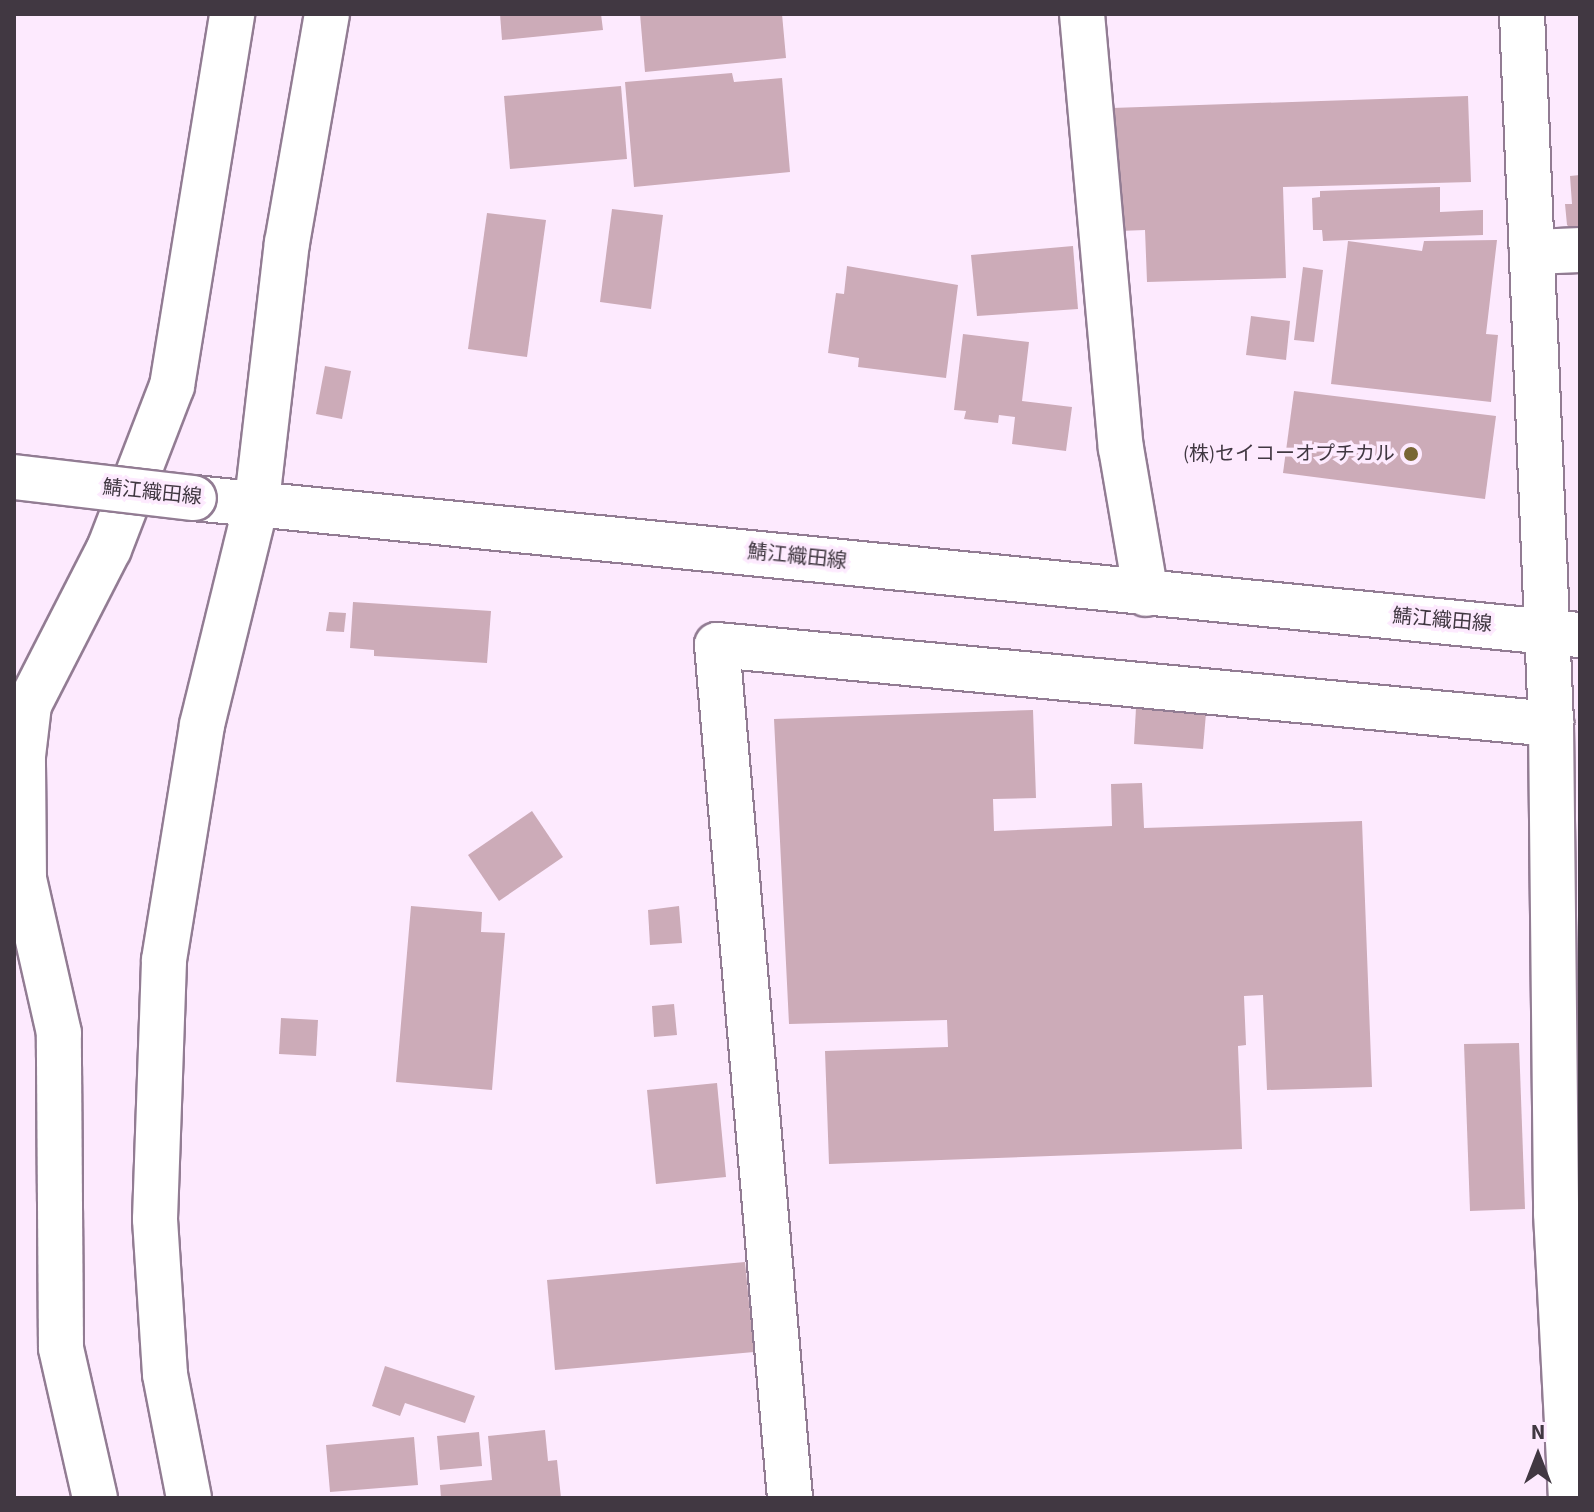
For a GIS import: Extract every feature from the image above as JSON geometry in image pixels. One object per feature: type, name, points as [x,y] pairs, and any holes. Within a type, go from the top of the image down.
[{"type":"street","points":[[95,1498],[61,1348],[59,1033],[24,879],[23,756],[29,705],[109,549],[172,386],[232,14]]},
{"type":"street","points":[[189,1498],[165,1374],[155,1219],[164,960],[202,725],[257,501],[287,243],[327,14]]},
{"type":"street","points":[[1082,14],[1121,448],[1146,594]]},
{"type":"street","points":[[1522,14],[1532,252],[1564,633],[1551,724],[1568,1214],[1571,1498]]},
{"type":"street","points":[[1532,252],[1580,250]]},
{"type":"street","name":"鯖江織田線","points":[[14,477],[1146,594],[1564,633]]},
{"type":"street","points":[[790,1498],[717,645],[1551,724]]},
{"type":"building","points":[[500,14],[601,14],[603,30],[502,40]]},
{"type":"building","points":[[640,14],[782,14],[786,58],[645,72]]},
{"type":"building","points":[[732,73],[734,82],[782,78],[790,172],[634,187],[625,82]]},
{"type":"building","points":[[621,86],[627,159],[510,169],[504,96]]},
{"type":"building","points":[[1468,96],[1471,182],[1283,187],[1286,278],[1147,282],[1145,230],[1119,231],[1112,108]]},
{"type":"building","points":[[1580,175],[1578,235],[1567,225],[1565,204],[1572,204],[1570,176]]},
{"type":"building","points":[[1440,187],[1440,212],[1483,210],[1483,235],[1323,241],[1322,230],[1313,230],[1312,198],[1320,197],[1320,191]]},
{"type":"building","points":[[612,209],[663,215],[651,309],[600,302]]},
{"type":"building","points":[[487,213],[546,220],[527,357],[468,349]]},
{"type":"building","points":[[1497,240],[1486,334],[1498,335],[1491,402],[1331,384],[1348,241],[1422,251],[1424,241]]},
{"type":"building","points":[[1073,246],[1078,309],[977,316],[971,255]]},
{"type":"building","points":[[847,266],[958,285],[946,378],[858,367],[859,358],[828,353],[836,293],[844,294]]},
{"type":"building","points":[[1303,267],[1323,270],[1314,342],[1294,340]]},
{"type":"building","points":[[1251,316],[1290,321],[1286,360],[1246,355]]},
{"type":"building","points":[[963,334],[1029,342],[1022,401],[1072,407],[1066,451],[1012,444],[1015,417],[999,415],[998,423],[964,419],[966,411],[954,410]]},
{"type":"building","points":[[325,366],[351,371],[342,419],[316,414]]},
{"type":"building","points":[[1294,391],[1496,416],[1485,499],[1283,473]]},
{"type":"building","points":[[353,602],[491,611],[487,663],[374,656],[374,650],[350,648]]},
{"type":"building","points":[[329,612],[346,613],[344,632],[326,631]]},
{"type":"building","points":[[1136,708],[1206,713],[1203,749],[1134,744]]},
{"type":"building","points":[[1033,710],[1036,798],[993,799],[994,831],[1112,826],[1111,784],[1142,783],[1144,828],[1362,821],[1372,1087],[1267,1090],[1263,995],[1244,996],[1246,1045],[1238,1046],[1242,1149],[829,1164],[825,1051],[948,1047],[947,1020],[789,1024],[774,719]]},
{"type":"building","points":[[532,811],[563,857],[499,901],[468,855]]},
{"type":"building","points":[[411,906],[482,912],[481,932],[505,933],[492,1090],[396,1082]]},
{"type":"building","points":[[679,906],[682,943],[650,945],[648,910]]},
{"type":"building","points":[[674,1004],[677,1035],[654,1037],[652,1006]]},
{"type":"building","points":[[281,1018],[318,1020],[316,1056],[279,1054]]},
{"type":"building","points":[[1519,1043],[1525,1209],[1470,1211],[1464,1044]]},
{"type":"building","points":[[717,1083],[726,1177],[656,1184],[647,1090]]},
{"type":"building","points":[[745,1262],[754,1352],[555,1370],[547,1280]]},
{"type":"building","points":[[385,1366],[475,1396],[465,1423],[405,1403],[400,1416],[372,1406]]},
{"type":"building","points":[[545,1430],[548,1461],[557,1460],[561,1498],[441,1498],[440,1485],[492,1480],[488,1436]]},
{"type":"building","points":[[479,1432],[482,1466],[440,1470],[437,1436]]},
{"type":"building","points":[[414,1437],[418,1485],[330,1492],[326,1445]]},
{"type":"place","name":"(株)セイコーオプチカル","points":[[1411,454]]}]
